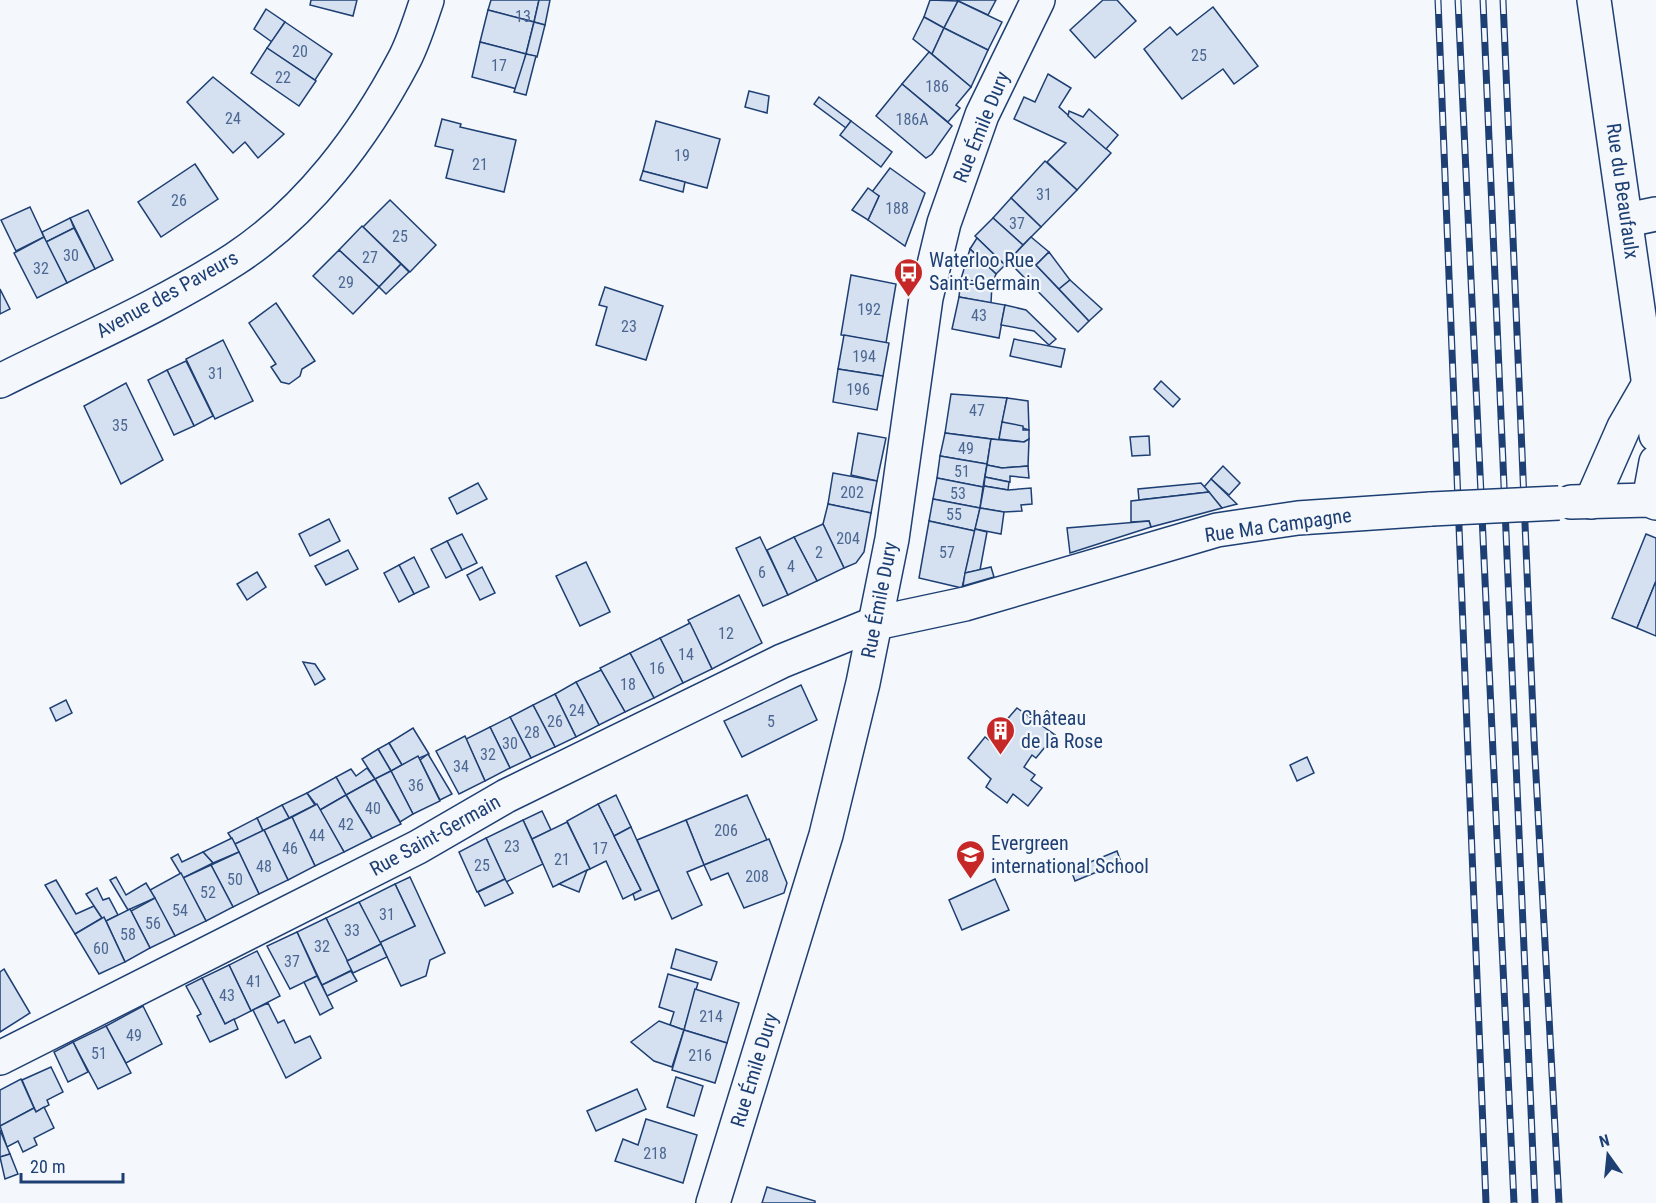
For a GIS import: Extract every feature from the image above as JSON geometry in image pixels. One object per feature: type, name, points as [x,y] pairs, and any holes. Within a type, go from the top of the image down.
[{"type":"street","name":"Avenue des Paveurs","points":[[0,381],[180,292],[234,260],[292,212],[324,179],[356,139],[405,58],[427,0]]},
{"type":"street","name":"Rue Émile Dury","points":[[713,1203],[826,836],[876,623],[892,539],[926,298],[944,223],[982,115],[1038,0]]},
{"type":"street","name":"Rue du Beaufaulx","points":[[1594,0],[1641,217],[1650,382],[1656,435]]},
{"type":"street","points":[[1591,502],[1624,426],[1650,382]]},
{"type":"street","points":[[1652,502],[1656,462]]},
{"type":"street","name":"Rue Ma Campagne","points":[[876,623],[965,603],[1217,530],[1298,518],[1431,509],[1559,503],[1652,502]]},
{"type":"street","name":"Rue Saint-Germain","points":[[0,1058],[418,847],[506,796],[782,661],[876,623]]},
{"type":"building","points":[[311,0],[357,0],[353,16],[310,5]]},
{"type":"building","points":[[491,0],[539,0],[534,22],[488,10]]},
{"type":"building","points":[[539,0],[550,0],[545,25],[534,22]]},
{"type":"building","points":[[930,0],[958,1],[944,28],[924,17]]},
{"type":"building","points":[[956,0],[996,0],[988,15]]},
{"type":"building","points":[[1103,0],[1117,0],[1136,21],[1095,58],[1070,30]]},
{"type":"building","points":[[958,1],[1002,22],[988,50],[944,28]]},
{"type":"building","points":[[1213,7],[1258,66],[1234,84],[1223,69],[1182,99],[1144,49],[1170,27],[1177,35]]},
{"type":"building","points":[[266,9],[285,22],[272,42],[254,29]]},
{"type":"building","points":[[488,10],[534,22],[526,54],[480,42]]},
{"type":"building","points":[[924,17],[944,28],[932,54],[913,39]]},
{"type":"building","points":[[285,22],[332,54],[315,80],[267,48]]},
{"type":"building","points":[[534,22],[545,25],[537,57],[526,54]]},
{"type":"building","points":[[944,28],[988,50],[971,87],[932,54]]},
{"type":"building","points":[[480,42],[526,54],[517,89],[472,77]]},
{"type":"building","points":[[267,48],[316,81],[299,106],[251,73]]},
{"type":"building","points":[[929,52],[971,87],[956,105],[960,108],[948,122],[902,84]]},
{"type":"building","points":[[526,54],[536,56],[526,95],[514,92]]},
{"type":"building","points":[[1048,74],[1071,88],[1059,107],[1111,153],[1077,190],[1047,162],[1066,143],[1014,119],[1024,97],[1035,102]]},
{"type":"building","points":[[213,77],[284,134],[258,158],[245,142],[233,153],[187,102]]},
{"type":"building","points":[[902,84],[952,126],[932,154],[926,158],[876,116]]},
{"type":"building","points":[[749,91],[769,96],[767,113],[745,107]]},
{"type":"building","points":[[819,97],[851,121],[846,128],[814,104]]},
{"type":"building","points":[[1089,109],[1118,135],[1106,149],[1068,116],[1069,111],[1083,117]]},
{"type":"building","points":[[442,119],[461,124],[460,127],[516,140],[504,192],[446,178],[453,150],[435,146]]},
{"type":"building","points":[[656,121],[720,139],[707,188],[643,171]]},
{"type":"building","points":[[851,121],[892,152],[881,167],[840,135]]},
{"type":"building","points":[[1045,161],[1077,190],[1041,227],[1011,198]]},
{"type":"building","points":[[195,164],[218,199],[161,237],[138,202]]},
{"type":"building","points":[[890,168],[925,193],[905,246],[868,220],[879,196],[872,192]]},
{"type":"building","points":[[643,171],[685,182],[683,192],[640,180]]},
{"type":"building","points":[[868,188],[879,196],[868,220],[852,210]]},
{"type":"building","points":[[1011,198],[1041,227],[1023,245],[993,218]]},
{"type":"building","points":[[390,200],[436,245],[410,272],[363,227]]},
{"type":"building","points":[[30,207],[44,237],[16,251],[1,220]]},
{"type":"building","points":[[88,210],[113,260],[95,269],[70,218]]},
{"type":"building","points":[[70,218],[74,228],[46,242],[42,232]]},
{"type":"building","points":[[993,218],[1023,245],[1005,265],[975,236]]},
{"type":"building","points":[[362,226],[401,264],[379,287],[339,250]]},
{"type":"building","points":[[74,228],[95,269],[67,283],[46,242]]},
{"type":"building","points":[[44,237],[67,283],[37,298],[14,253]]},
{"type":"building","points":[[1031,237],[1049,252],[1036,265],[1089,321],[1078,332],[1008,261]]},
{"type":"building","points":[[977,238],[1005,265],[996,274],[970,249]]},
{"type":"building","points":[[970,249],[996,274],[992,284],[961,279]]},
{"type":"building","points":[[339,250],[379,287],[353,314],[313,276]]},
{"type":"building","points":[[1049,252],[1070,280],[1059,289],[1036,265]]},
{"type":"building","points":[[401,264],[409,272],[386,294],[379,287]]},
{"type":"building","points":[[851,275],[896,284],[886,343],[841,335]]},
{"type":"building","points":[[961,279],[992,284],[991,303],[959,297]]},
{"type":"building","points":[[1070,280],[1102,309],[1089,321],[1059,289]]},
{"type":"building","points":[[605,287],[663,306],[646,360],[596,345],[607,307],[599,305]]},
{"type":"building","points":[[0,289],[10,309],[0,314]]},
{"type":"building","points":[[959,297],[1005,305],[999,338],[952,329]]},
{"type":"building","points":[[276,303],[315,361],[302,369],[300,376],[289,384],[281,382],[271,367],[276,364],[249,323]]},
{"type":"building","points":[[1005,305],[1026,310],[1056,339],[1049,345],[1034,331],[1001,325]]},
{"type":"building","points":[[844,335],[889,343],[883,376],[838,369]]},
{"type":"building","points":[[1014,339],[1065,349],[1061,367],[1010,356]]},
{"type":"building","points":[[223,340],[253,401],[215,419],[186,359]]},
{"type":"building","points":[[186,361],[213,416],[194,426],[167,370]]},
{"type":"building","points":[[838,369],[883,376],[877,410],[833,402]]},
{"type":"building","points":[[167,370],[194,426],[174,435],[148,380]]},
{"type":"building","points":[[1161,381],[1180,399],[1173,407],[1154,389]]},
{"type":"building","points":[[126,383],[163,460],[121,484],[84,406]]},
{"type":"building","points":[[951,394],[1007,398],[999,440],[945,433]]},
{"type":"building","points":[[1007,398],[1028,401],[1029,430],[1002,422]]},
{"type":"building","points":[[1002,422],[1023,426],[1023,430],[1029,430],[1029,439],[1024,442],[999,439]]},
{"type":"building","points":[[858,433],[886,438],[877,481],[851,475]]},
{"type":"building","points":[[945,433],[991,439],[987,464],[940,456]]},
{"type":"building","points":[[1149,436],[1150,455],[1132,456],[1130,437]]},
{"type":"building","points":[[991,439],[1024,442],[1029,439],[1028,466],[1002,468],[987,465]]},
{"type":"building","points":[[940,456],[987,464],[983,487],[937,478]]},
{"type":"building","points":[[987,465],[1002,468],[1028,466],[1029,478],[1010,476],[1010,482],[985,477]]},
{"type":"building","points":[[1223,466],[1240,483],[1229,495],[1211,479]]},
{"type":"building","points":[[833,473],[877,481],[871,513],[828,504]]},
{"type":"building","points":[[985,477],[1009,482],[1008,490],[984,486]]},
{"type":"building","points":[[937,478],[983,487],[980,508],[933,499]]},
{"type":"building","points":[[1211,479],[1237,504],[1222,508],[1204,487]]},
{"type":"building","points":[[478,483],[487,499],[457,514],[449,498]]},
{"type":"building","points":[[1201,483],[1209,492],[1139,500],[1138,489]]},
{"type":"building","points":[[984,486],[1008,490],[1031,488],[1032,504],[1021,505],[1022,511],[1004,512],[980,508]]},
{"type":"building","points":[[1209,492],[1222,508],[1151,527],[1149,521],[1131,522],[1131,501]]},
{"type":"building","points":[[933,499],[980,508],[975,531],[929,521]]},
{"type":"building","points":[[828,504],[871,513],[864,552],[856,563],[844,568],[823,524]]},
{"type":"building","points":[[980,508],[1004,512],[1001,534],[975,529]]},
{"type":"building","points":[[329,519],[340,541],[310,556],[299,534]]},
{"type":"building","points":[[929,521],[975,531],[962,588],[919,578]]},
{"type":"building","points":[[1149,521],[1151,527],[1070,553],[1067,528]]},
{"type":"building","points":[[823,524],[844,568],[817,581],[794,537]]},
{"type":"building","points":[[975,529],[987,532],[980,570],[965,573]]},
{"type":"building","points":[[462,534],[477,563],[462,570],[447,541]]},
{"type":"building","points":[[1646,534],[1656,538],[1656,581],[1637,628],[1612,618]]},
{"type":"building","points":[[760,537],[788,595],[763,606],[736,548]]},
{"type":"building","points":[[794,537],[817,581],[788,595],[767,550]]},
{"type":"building","points":[[447,541],[462,570],[446,578],[431,549]]},
{"type":"building","points":[[348,550],[358,569],[326,585],[315,566]]},
{"type":"building","points":[[414,557],[429,587],[414,594],[399,565]]},
{"type":"building","points":[[586,562],[610,612],[580,626],[556,576]]},
{"type":"building","points":[[399,565],[414,594],[399,602],[384,573]]},
{"type":"building","points":[[482,567],[495,593],[480,600],[467,575]]},
{"type":"building","points":[[991,567],[994,577],[963,586],[965,573]]},
{"type":"building","points":[[257,572],[266,587],[247,600],[237,584]]},
{"type":"building","points":[[1656,581],[1656,636],[1637,628]]},
{"type":"building","points":[[739,595],[762,643],[712,669],[688,620]]},
{"type":"building","points":[[690,623],[712,669],[683,683],[660,638]]},
{"type":"building","points":[[660,638],[683,683],[654,698],[630,653]]},
{"type":"building","points":[[630,653],[654,698],[625,712],[600,668]]},
{"type":"building","points":[[303,662],[315,664],[325,679],[315,685]]},
{"type":"building","points":[[601,670],[625,712],[599,725],[576,682]]},
{"type":"building","points":[[576,682],[599,725],[576,737],[555,694]]},
{"type":"building","points":[[801,685],[817,720],[742,757],[724,721]]},
{"type":"building","points":[[555,694],[576,737],[555,747],[533,705]]},
{"type":"building","points":[[66,700],[72,713],[56,721],[50,708]]},
{"type":"building","points":[[533,705],[555,747],[531,758],[510,717]]},
{"type":"building","name":"Château de la Rose","points":[[1017,708],[1055,735],[1036,758],[1032,755],[1024,767],[1035,775],[1031,780],[1042,788],[1028,806],[1013,794],[1007,803],[986,787],[991,779],[968,758],[985,737],[989,740]]},
{"type":"building","points":[[510,717],[531,758],[510,768],[490,727]]},
{"type":"building","points":[[490,727],[510,768],[485,781],[466,739]]},
{"type":"building","points":[[413,728],[429,754],[402,765],[389,743]]},
{"type":"building","points":[[465,736],[485,781],[459,794],[436,751]]},
{"type":"building","points":[[389,743],[402,765],[391,771],[378,749]]},
{"type":"building","points":[[378,749],[391,771],[375,779],[362,759]]},
{"type":"building","points":[[428,754],[452,794],[440,800],[420,760]]},
{"type":"building","points":[[418,756],[440,801],[413,814],[391,771]]},
{"type":"building","points":[[1307,757],[1314,773],[1297,781],[1290,765]]},
{"type":"building","points":[[367,768],[375,779],[346,795],[336,777],[351,769],[356,776]]},
{"type":"building","points":[[391,771],[413,814],[400,822],[375,779]]},
{"type":"building","points":[[336,777],[346,795],[320,810],[307,793]]},
{"type":"building","points":[[375,779],[401,824],[372,838],[346,795]]},
{"type":"building","points":[[307,793],[315,805],[289,818],[282,805]]},
{"type":"building","points":[[346,795],[372,838],[344,852],[320,810]]},
{"type":"building","points":[[616,795],[631,827],[614,836],[598,804]]},
{"type":"building","points":[[747,795],[767,840],[704,865],[686,820]]},
{"type":"building","points":[[317,804],[344,852],[315,866],[292,817]]},
{"type":"building","points":[[598,804],[641,890],[623,899],[606,861],[590,869],[567,821]]},
{"type":"building","points":[[282,805],[289,818],[263,831],[257,818]]},
{"type":"building","points":[[542,811],[551,830],[532,839],[523,820]]},
{"type":"building","points":[[292,817],[315,866],[288,880],[264,830]]},
{"type":"building","points":[[257,818],[263,831],[235,844],[228,833]]},
{"type":"building","points":[[523,820],[543,864],[506,882],[486,838]]},
{"type":"building","points":[[686,820],[704,865],[687,872],[702,905],[672,919],[637,840]]},
{"type":"building","points":[[567,822],[590,869],[553,887],[532,839]]},
{"type":"building","points":[[631,827],[659,890],[635,900],[633,894],[641,890],[614,836]]},
{"type":"building","points":[[264,830],[288,880],[259,894],[235,844]]},
{"type":"building","points":[[232,838],[239,852],[213,863],[203,852]]},
{"type":"building","points":[[486,838],[505,879],[477,892],[459,852]]},
{"type":"building","points":[[769,839],[787,883],[784,893],[744,908],[728,873],[711,880],[704,865]]},
{"type":"building","points":[[1117,851],[1121,862],[1075,881],[1071,870]]},
{"type":"building","points":[[203,852],[213,863],[183,878],[171,858],[178,854],[182,862]]},
{"type":"building","points":[[239,852],[259,894],[233,907],[211,865]]},
{"type":"building","points":[[211,865],[233,907],[206,921],[183,878]]},
{"type":"building","points":[[587,870],[579,892],[559,884]]},
{"type":"building","points":[[181,873],[206,921],[175,936],[150,890]]},
{"type":"building","points":[[116,877],[126,895],[146,883],[155,898],[128,910],[110,880]]},
{"type":"building","points":[[410,877],[445,953],[430,960],[426,976],[401,986],[380,942],[415,926],[395,884]]},
{"type":"building","points":[[505,879],[513,893],[485,906],[478,892]]},
{"type":"building","points":[[995,879],[1009,910],[962,930],[949,900]]},
{"type":"building","points":[[56,880],[76,914],[94,906],[102,918],[75,934],[45,885]]},
{"type":"building","points":[[395,884],[415,926],[379,943],[359,902]]},
{"type":"building","points":[[97,888],[103,900],[109,898],[118,915],[106,921],[86,894]]},
{"type":"building","points":[[155,898],[175,936],[150,948],[131,911]]},
{"type":"building","points":[[359,902],[381,944],[347,961],[326,918]]},
{"type":"building","points":[[130,909],[150,948],[125,962],[106,921]]},
{"type":"building","points":[[104,917],[125,962],[99,974],[75,934]]},
{"type":"building","points":[[326,918],[352,970],[322,985],[297,932]]},
{"type":"building","points":[[297,932],[317,976],[290,989],[267,946]]},
{"type":"building","points":[[381,944],[387,957],[353,973],[347,961]]},
{"type":"building","points":[[676,949],[717,962],[711,980],[671,968]]},
{"type":"building","points":[[257,951],[280,996],[251,1011],[229,965]]},
{"type":"building","points":[[229,965],[251,1011],[225,1024],[202,978]]},
{"type":"building","points":[[4,969],[30,1013],[0,1032],[0,972]]},
{"type":"building","points":[[351,971],[357,981],[327,996],[322,985]]},
{"type":"building","points":[[668,974],[698,983],[684,1030],[670,1025],[674,1012],[659,1007]]},
{"type":"building","points":[[317,976],[333,1008],[320,1015],[304,982]]},
{"type":"building","points":[[202,978],[225,1024],[234,1019],[238,1029],[210,1042],[197,1016],[201,1014],[186,986]]},
{"type":"building","points":[[695,989],[739,1003],[727,1043],[684,1030]]},
{"type":"building","points":[[268,1003],[278,1023],[284,1020],[295,1043],[310,1036],[321,1058],[286,1078],[253,1010]]},
{"type":"building","points":[[143,1006],[162,1044],[126,1063],[106,1026]]},
{"type":"building","points":[[659,1021],[684,1030],[672,1067],[654,1061],[631,1042]]},
{"type":"building","points":[[106,1026],[131,1073],[98,1089],[73,1042]]},
{"type":"building","points":[[684,1030],[727,1043],[715,1083],[672,1070]]},
{"type":"building","points":[[73,1042],[88,1072],[68,1082],[54,1052]]},
{"type":"building","points":[[51,1067],[63,1092],[47,1100],[49,1105],[36,1112],[22,1080]]},
{"type":"building","points":[[676,1077],[703,1086],[694,1116],[667,1107]]},
{"type":"building","points":[[21,1079],[34,1108],[0,1126],[0,1090]]},
{"type":"building","points":[[637,1089],[646,1109],[596,1131],[587,1111]]},
{"type":"building","points":[[44,1107],[54,1128],[34,1138],[37,1145],[23,1152],[18,1141],[7,1147],[0,1126],[34,1108],[36,1112]]},
{"type":"building","points":[[646,1119],[697,1135],[683,1183],[615,1161],[623,1139],[638,1145]]},
{"type":"building","points":[[0,1130],[10,1154],[0,1157]]},
{"type":"building","points":[[10,1154],[18,1174],[5,1179],[0,1157]]},
{"type":"building","points":[[767,1187],[815,1201],[815,1203],[762,1203]]},
{"type":"railway","points":[[1438,0],[1486,1203]]},
{"type":"railway","points":[[1458,0],[1514,1203]]},
{"type":"railway","points":[[1483,0],[1535,1203]]},
{"type":"railway","points":[[1503,0],[1534,738],[1559,1203]]},
{"type":"place","name":"Waterloo Rue Saint-Germain","points":[[908,298]]},
{"type":"place","name":"Château de la Rose","points":[[1000,756]]},
{"type":"place","name":"Evergreen international School","points":[[970,880]]}]
